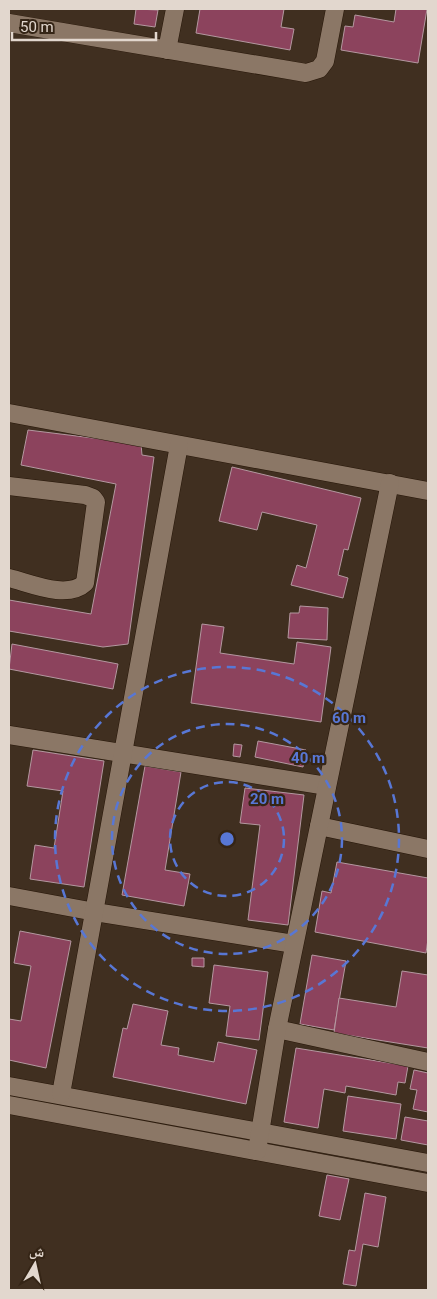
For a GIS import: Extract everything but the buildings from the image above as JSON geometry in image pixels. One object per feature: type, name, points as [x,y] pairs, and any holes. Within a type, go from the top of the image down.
[{"type":"street","points":[[167,50],[175,9]]},
{"type":"street","points":[[9,23],[295,72],[312,72],[319,69],[325,61],[335,9]]},
{"type":"street","points":[[9,413],[428,491]]},
{"type":"street","points":[[61,1094],[179,445]]},
{"type":"street","points":[[257,1151],[277,1029],[390,483]]},
{"type":"street","points":[[9,486],[85,495],[94,498],[96,502],[85,583],[80,588],[67,592],[9,578]]},
{"type":"street","points":[[9,735],[327,786]]},
{"type":"street","points":[[319,826],[428,849]]},
{"type":"street","points":[[9,896],[294,944]]},
{"type":"street","points":[[277,1029],[428,1062]]},
{"type":"street","points":[[9,1086],[61,1094],[428,1163]]},
{"type":"street","points":[[9,1105],[428,1183]]}]
